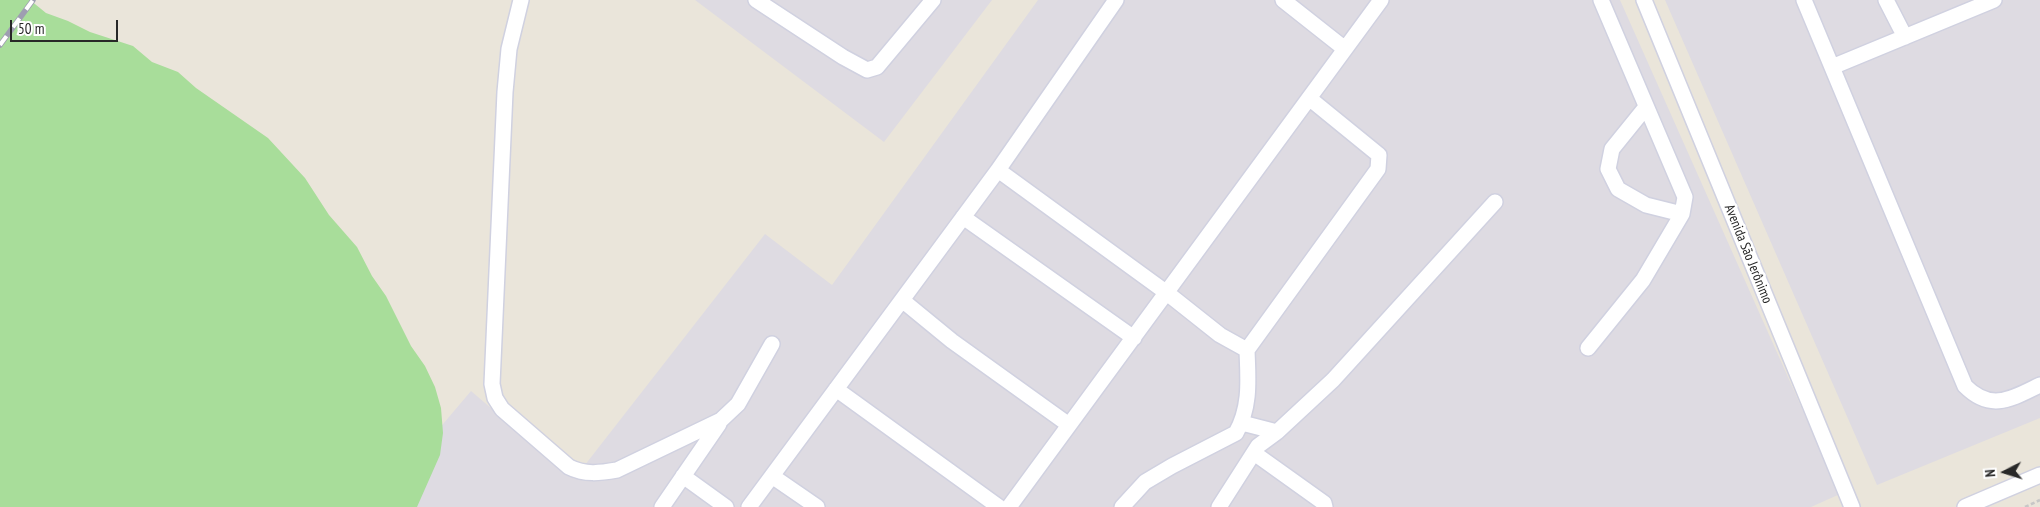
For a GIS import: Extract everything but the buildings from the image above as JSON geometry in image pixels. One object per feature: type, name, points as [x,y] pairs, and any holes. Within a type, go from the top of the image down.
[{"type":"street","points":[[522,0],[509,49],[505,92],[492,384],[495,398],[502,409],[569,467],[584,473],[617,470],[721,420]]},
{"type":"street","points":[[756,0],[843,57],[867,70],[872,70],[877,67],[933,0]]},
{"type":"street","points":[[748,507],[998,170],[1116,0]]},
{"type":"street","points":[[1283,0],[1345,49]]},
{"type":"street","points":[[1009,507],[1381,0]]},
{"type":"street","points":[[1588,348],[1643,280],[1682,214],[1685,197],[1601,0]]},
{"type":"street","name":"Avenida São Jerônimo","points":[[1644,0],[1852,507]]},
{"type":"street","points":[[1804,0],[1965,386],[1982,400],[1997,402],[2018,396],[2040,386]]},
{"type":"street","points":[[1886,0],[1904,37]]},
{"type":"street","points":[[1832,67],[1994,0]]},
{"type":"street","points":[[1122,507],[1145,482],[1236,433],[1242,423],[1249,393],[1247,350],[1378,170],[1379,155],[1309,98]]},
{"type":"street","points":[[1646,107],[1612,149],[1608,169],[1618,188],[1646,205],[1682,214]]},
{"type":"street","points":[[998,170],[1167,293],[1220,335],[1247,350]]},
{"type":"street","points":[[1219,507],[1258,446],[1278,432],[1334,380],[1496,202]]},
{"type":"street","points":[[963,217],[1134,338]]},
{"type":"street","points":[[902,300],[952,341],[1069,425]]},
{"type":"street","points":[[662,507],[721,420],[738,404],[772,344]]},
{"type":"street","points":[[836,389],[999,507]]},
{"type":"street","points":[[1242,423],[1278,432]]},
{"type":"street","points":[[1254,453],[1324,503],[1325,507]]},
{"type":"street","points":[[1965,507],[2040,475]]},
{"type":"street","points":[[683,476],[726,507]]},
{"type":"street","points":[[772,476],[817,507]]},
{"type":"path","points":[[2026,507],[2040,500]]},
{"type":"shaded area","points":[[695,0],[992,0],[884,142]]},
{"type":"shaded area","points":[[1038,0],[1620,0],[1840,494],[1811,507],[377,507],[377,502],[471,391],[574,479],[765,234],[832,285]]},
{"type":"shaded area","points":[[1665,0],[2040,0],[2040,418],[1877,485]]},
{"type":"green space","points":[[0,0],[30,0],[46,13],[90,32],[133,46],[152,62],[178,72],[196,88],[268,138],[305,178],[329,215],[357,247],[435,387],[441,408],[443,433],[440,455],[417,507],[0,507]]},
{"type":"railway","points":[[0,45],[33,0]]}]
